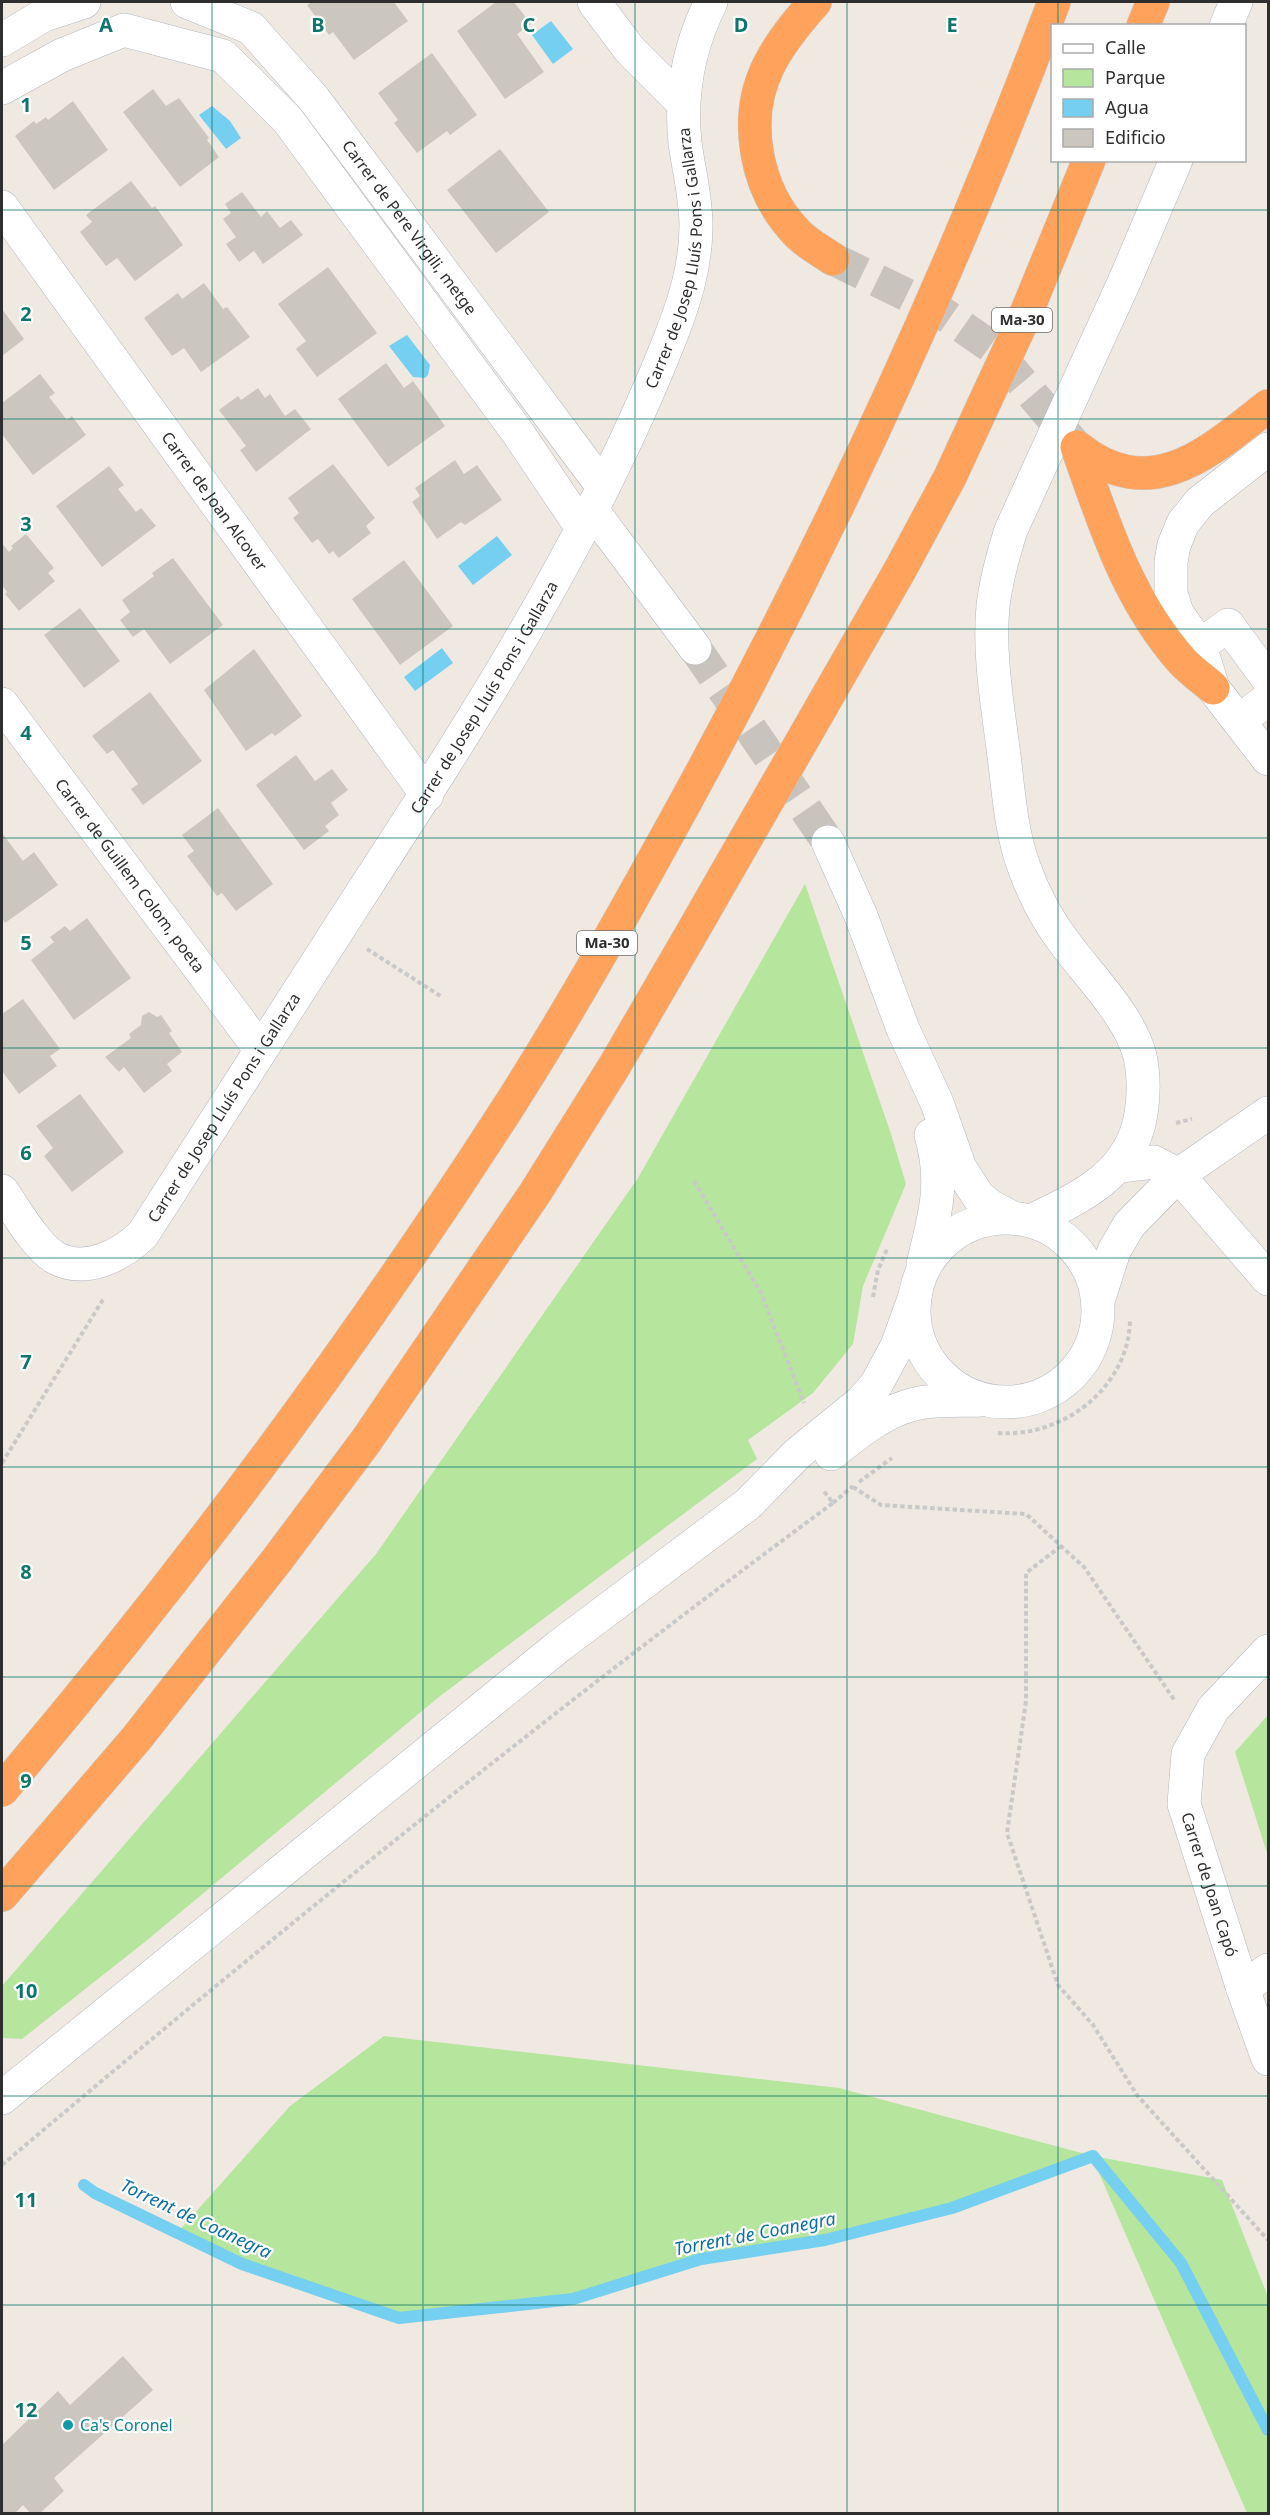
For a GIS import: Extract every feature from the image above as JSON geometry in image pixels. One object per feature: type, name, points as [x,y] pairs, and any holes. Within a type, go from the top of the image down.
[{"type":"highway","points":[[815,2],[780,46],[768,67],[755,111],[755,133],[757,153],[769,192],[796,233],[833,259]]},
{"type":"highway","name":"Ma-30","points":[[2,1790],[162,1596],[334,1364],[426,1232],[508,1106],[586,979],[728,723],[815,554],[958,243],[1054,2]]},
{"type":"highway","points":[[1144,24],[1153,2]]},
{"type":"highway","name":"Ma-30","points":[[2,1895],[144,1730],[277,1560],[366,1441],[512,1229],[615,1065],[900,570],[950,477],[1027,311],[1088,162]]},
{"type":"highway","points":[[1213,688],[1183,662],[1153,623],[1126,579],[1112,547],[1077,447],[1095,461],[1111,468],[1157,472],[1180,467],[1202,455],[1269,406]]},
{"type":"highway","points":[[2,1904],[38,1855]]},
{"type":"street","points":[[2,40],[44,15],[84,2]]},
{"type":"street","name":"Carrer de Pere Virgili, metge","points":[[187,2],[251,28],[314,99],[592,509]]},
{"type":"street","points":[[594,2],[630,50],[683,104]]},
{"type":"street","name":"Carrer de Josep Lluís Pons i Gallarza","points":[[2,1191],[42,1245],[53,1256],[60,1259],[83,1262],[115,1257],[143,1234],[260,1049],[427,795],[503,668],[592,509],[669,342],[683,304],[692,268],[696,226],[685,141],[683,104],[694,44],[711,2]]},
{"type":"street","points":[[1227,24],[1236,2]]},
{"type":"street","points":[[2,88],[62,55],[124,30],[223,56],[287,119],[518,434],[592,509],[695,648]]},
{"type":"street","points":[[986,1416],[934,1368],[919,1342],[914,1314],[917,1287],[934,1252],[955,1232],[988,1218],[1023,1219],[1095,1188],[1120,1166],[1133,1142],[1140,1119],[1143,1077],[1139,1054],[1123,1021],[1042,908],[1023,866],[1011,813],[996,692],[993,607],[1000,564],[1030,484],[1125,280],[1175,162]]},
{"type":"street","name":"Carrer de Joan Alcover","points":[[2,207],[427,795]]},
{"type":"street","points":[[1269,449],[1200,502],[1183,523],[1174,545],[1171,562],[1171,593],[1177,613],[1200,646],[1213,688],[1269,759]]},
{"type":"street","points":[[1200,646],[1228,625],[1269,679]]},
{"type":"street","points":[[1239,721],[1269,699]]},
{"type":"street","name":"Carrer de Guillem Colom, poeta","points":[[2,704],[260,1049]]},
{"type":"street","points":[[828,842],[857,905],[903,1029],[937,1102],[960,1168],[969,1184],[990,1206],[1046,1226],[1074,1246],[1089,1269],[1098,1300]]},
{"type":"street","points":[[2,2098],[559,1646],[747,1504],[796,1454],[861,1402],[876,1385],[897,1346],[917,1287],[938,1203],[939,1170],[921,1108],[903,1029]]},
{"type":"street","points":[[747,1504],[809,1471],[852,1437],[898,1409],[934,1401],[986,1416],[1046,1393],[1072,1375],[1083,1361],[1095,1335],[1098,1300],[1121,1237],[1129,1225],[1178,1175],[1269,1113]]},
{"type":"street","points":[[1120,1166],[1154,1162],[1178,1175],[1269,1279]]},
{"type":"street","name":"Carrer de Joan Capó","points":[[1269,1651],[1214,1709],[1188,1754],[1184,1804],[1243,1989],[1269,2059]]},
{"type":"street","points":[[1243,1989],[1269,1970]]},
{"type":"path","points":[[359,943],[442,998]]},
{"type":"path","points":[[1140,1119],[1163,1125],[1198,1118]]},
{"type":"path","points":[[694,1181],[761,1293],[808,1411]]},
{"type":"path","points":[[872,1304],[878,1270],[890,1243]]},
{"type":"path","points":[[2,1463],[105,1296]]},
{"type":"path","points":[[986,1416],[1020,1432],[1038,1429],[1071,1416],[1104,1387],[1119,1365],[1130,1328],[1131,1311]]},
{"type":"path","points":[[2,2165],[311,1907],[484,1769],[733,1576],[898,1453]]},
{"type":"path","points":[[809,1471],[833,1503]]},
{"type":"path","points":[[853,1486],[881,1505],[1026,1514],[1084,1567],[1175,1701],[1188,1754]]},
{"type":"path","points":[[1061,1546],[1026,1573],[1026,1701],[1007,1833],[1058,1985],[1093,2025],[1137,2095],[1269,2241]]},
{"type":"green space","points":[[805,884],[906,1184],[863,1286],[853,1344],[813,1393],[748,1440],[757,1459],[440,1696],[146,1941],[22,2039],[2,2038],[2,1986],[376,1554],[638,1178]]},
{"type":"green space","points":[[1268,1715],[1268,1856],[1235,1752]]},
{"type":"green space","points":[[384,2036],[839,2088],[1093,2156],[1222,2180],[1268,2297],[1268,2513],[1247,2513],[1092,2157],[952,2208],[825,2240],[701,2259],[573,2299],[399,2318],[242,2264],[177,2233],[290,2106]]},
{"type":"water","points":[[551,21],[573,49],[553,64],[532,35]]},
{"type":"water","points":[[212,106],[230,121],[241,138],[226,149],[199,115]]},
{"type":"water","points":[[407,335],[430,365],[425,378],[413,377],[389,346]]},
{"type":"water","points":[[497,536],[512,555],[473,585],[458,566]]},
{"type":"water","points":[[442,648],[453,663],[415,691],[404,677]]},
{"type":"building","points":[[312,2],[394,2],[408,21],[354,60],[333,32],[329,35],[307,5]]},
{"type":"building","points":[[496,2],[514,2],[531,24],[517,34],[544,72],[505,99],[457,31]]},
{"type":"building","points":[[432,53],[477,115],[450,135],[447,131],[417,153],[394,123],[398,120],[378,93]]},
{"type":"building","points":[[153,89],[166,106],[179,98],[209,138],[207,140],[219,157],[180,187],[123,112]]},
{"type":"building","points":[[73,101],[108,150],[54,190],[15,136],[34,121],[36,124],[46,117],[48,120]]},
{"type":"building","points":[[500,149],[549,212],[496,253],[447,190]]},
{"type":"building","points":[[131,181],[152,208],[155,206],[183,245],[135,281],[117,258],[106,266],[80,232],[92,222],[86,215]]},
{"type":"building","points":[[242,192],[261,217],[267,211],[280,228],[291,220],[303,235],[263,264],[254,251],[239,262],[226,244],[236,237],[223,219],[231,213],[225,204]]},
{"type":"building","points":[[328,267],[377,333],[317,377],[296,349],[306,341],[278,304]]},
{"type":"building","points":[[204,283],[223,309],[227,307],[250,337],[201,372],[184,348],[172,356],[144,318],[178,293],[182,299]]},
{"type":"building","points":[[2,309],[24,339],[2,356]]},
{"type":"building","points":[[386,363],[404,388],[413,381],[445,426],[388,467],[338,399]]},
{"type":"building","points":[[40,374],[55,393],[49,397],[67,420],[72,416],[86,435],[33,475],[2,434],[2,403]]},
{"type":"building","points":[[258,388],[265,398],[270,394],[285,416],[295,409],[311,429],[256,472],[240,450],[246,446],[219,410],[238,396],[241,400]]},
{"type":"building","points":[[455,460],[464,474],[477,465],[502,500],[465,525],[461,522],[437,539],[412,502],[420,496],[415,488]]},
{"type":"building","points":[[333,464],[375,518],[366,526],[371,533],[339,558],[333,551],[329,554],[318,539],[312,543],[293,518],[299,513],[288,498]]},
{"type":"building","points":[[109,466],[124,485],[118,489],[136,512],[141,508],[156,526],[102,567],[56,506]]},
{"type":"building","points":[[26,534],[54,568],[48,573],[55,581],[19,611],[5,594],[7,592],[2,585],[2,543],[9,552],[13,548],[11,546]]},
{"type":"building","points":[[173,558],[223,625],[170,664],[144,629],[133,637],[120,620],[130,612],[122,600],[154,576],[152,573]]},
{"type":"building","points":[[404,560],[453,626],[400,665],[352,599]]},
{"type":"building","points":[[80,608],[120,661],[84,688],[44,635]]},
{"type":"building","points":[[254,649],[302,716],[275,736],[272,733],[246,751],[204,690]]},
{"type":"building","points":[[150,692],[202,761],[143,805],[131,789],[138,784],[113,750],[107,754],[92,736]]},
{"type":"building","points":[[296,755],[315,781],[332,769],[348,790],[331,803],[339,815],[325,826],[329,831],[304,850],[256,785]]},
{"type":"building","points":[[218,808],[273,884],[236,911],[222,893],[217,896],[187,856],[194,851],[182,835]]},
{"type":"building","points":[[2,833],[23,861],[34,852],[58,885],[5,923],[2,918]]},
{"type":"building","points":[[87,918],[131,978],[74,1020],[31,960],[54,942],[50,937],[65,926],[70,931]]},
{"type":"building","points":[[23,999],[60,1049],[50,1056],[57,1066],[19,1094],[2,1071],[2,1014]]},
{"type":"building","points":[[149,1012],[157,1017],[161,1015],[172,1031],[169,1033],[182,1052],[167,1064],[172,1071],[144,1093],[124,1067],[119,1072],[105,1057],[131,1038],[129,1034],[141,1025],[142,1016]]},
{"type":"building","points":[[80,1094],[124,1152],[72,1192],[44,1156],[53,1148],[36,1126]]},
{"type":"building","name":"Ca's Coronel","points":[[123,2356],[153,2390],[54,2478],[64,2491],[39,2514],[31,2514],[23,2505],[14,2514],[2,2514],[2,2445],[58,2391],[70,2405]]},
{"type":"waterway","name":"Torrent de Coanegra","points":[[84,2185],[95,2193],[242,2264],[399,2318],[573,2299],[701,2259],[825,2240],[952,2208],[1093,2156],[1181,2263],[1268,2430]]},
{"type":"tunnel","points":[[833,259],[938,310],[993,348],[1075,445]]},
{"type":"tunnel","points":[[695,648],[828,842]]},
{"type":"place","name":"Ca's Coronel","points":[[68,2425]]}]
